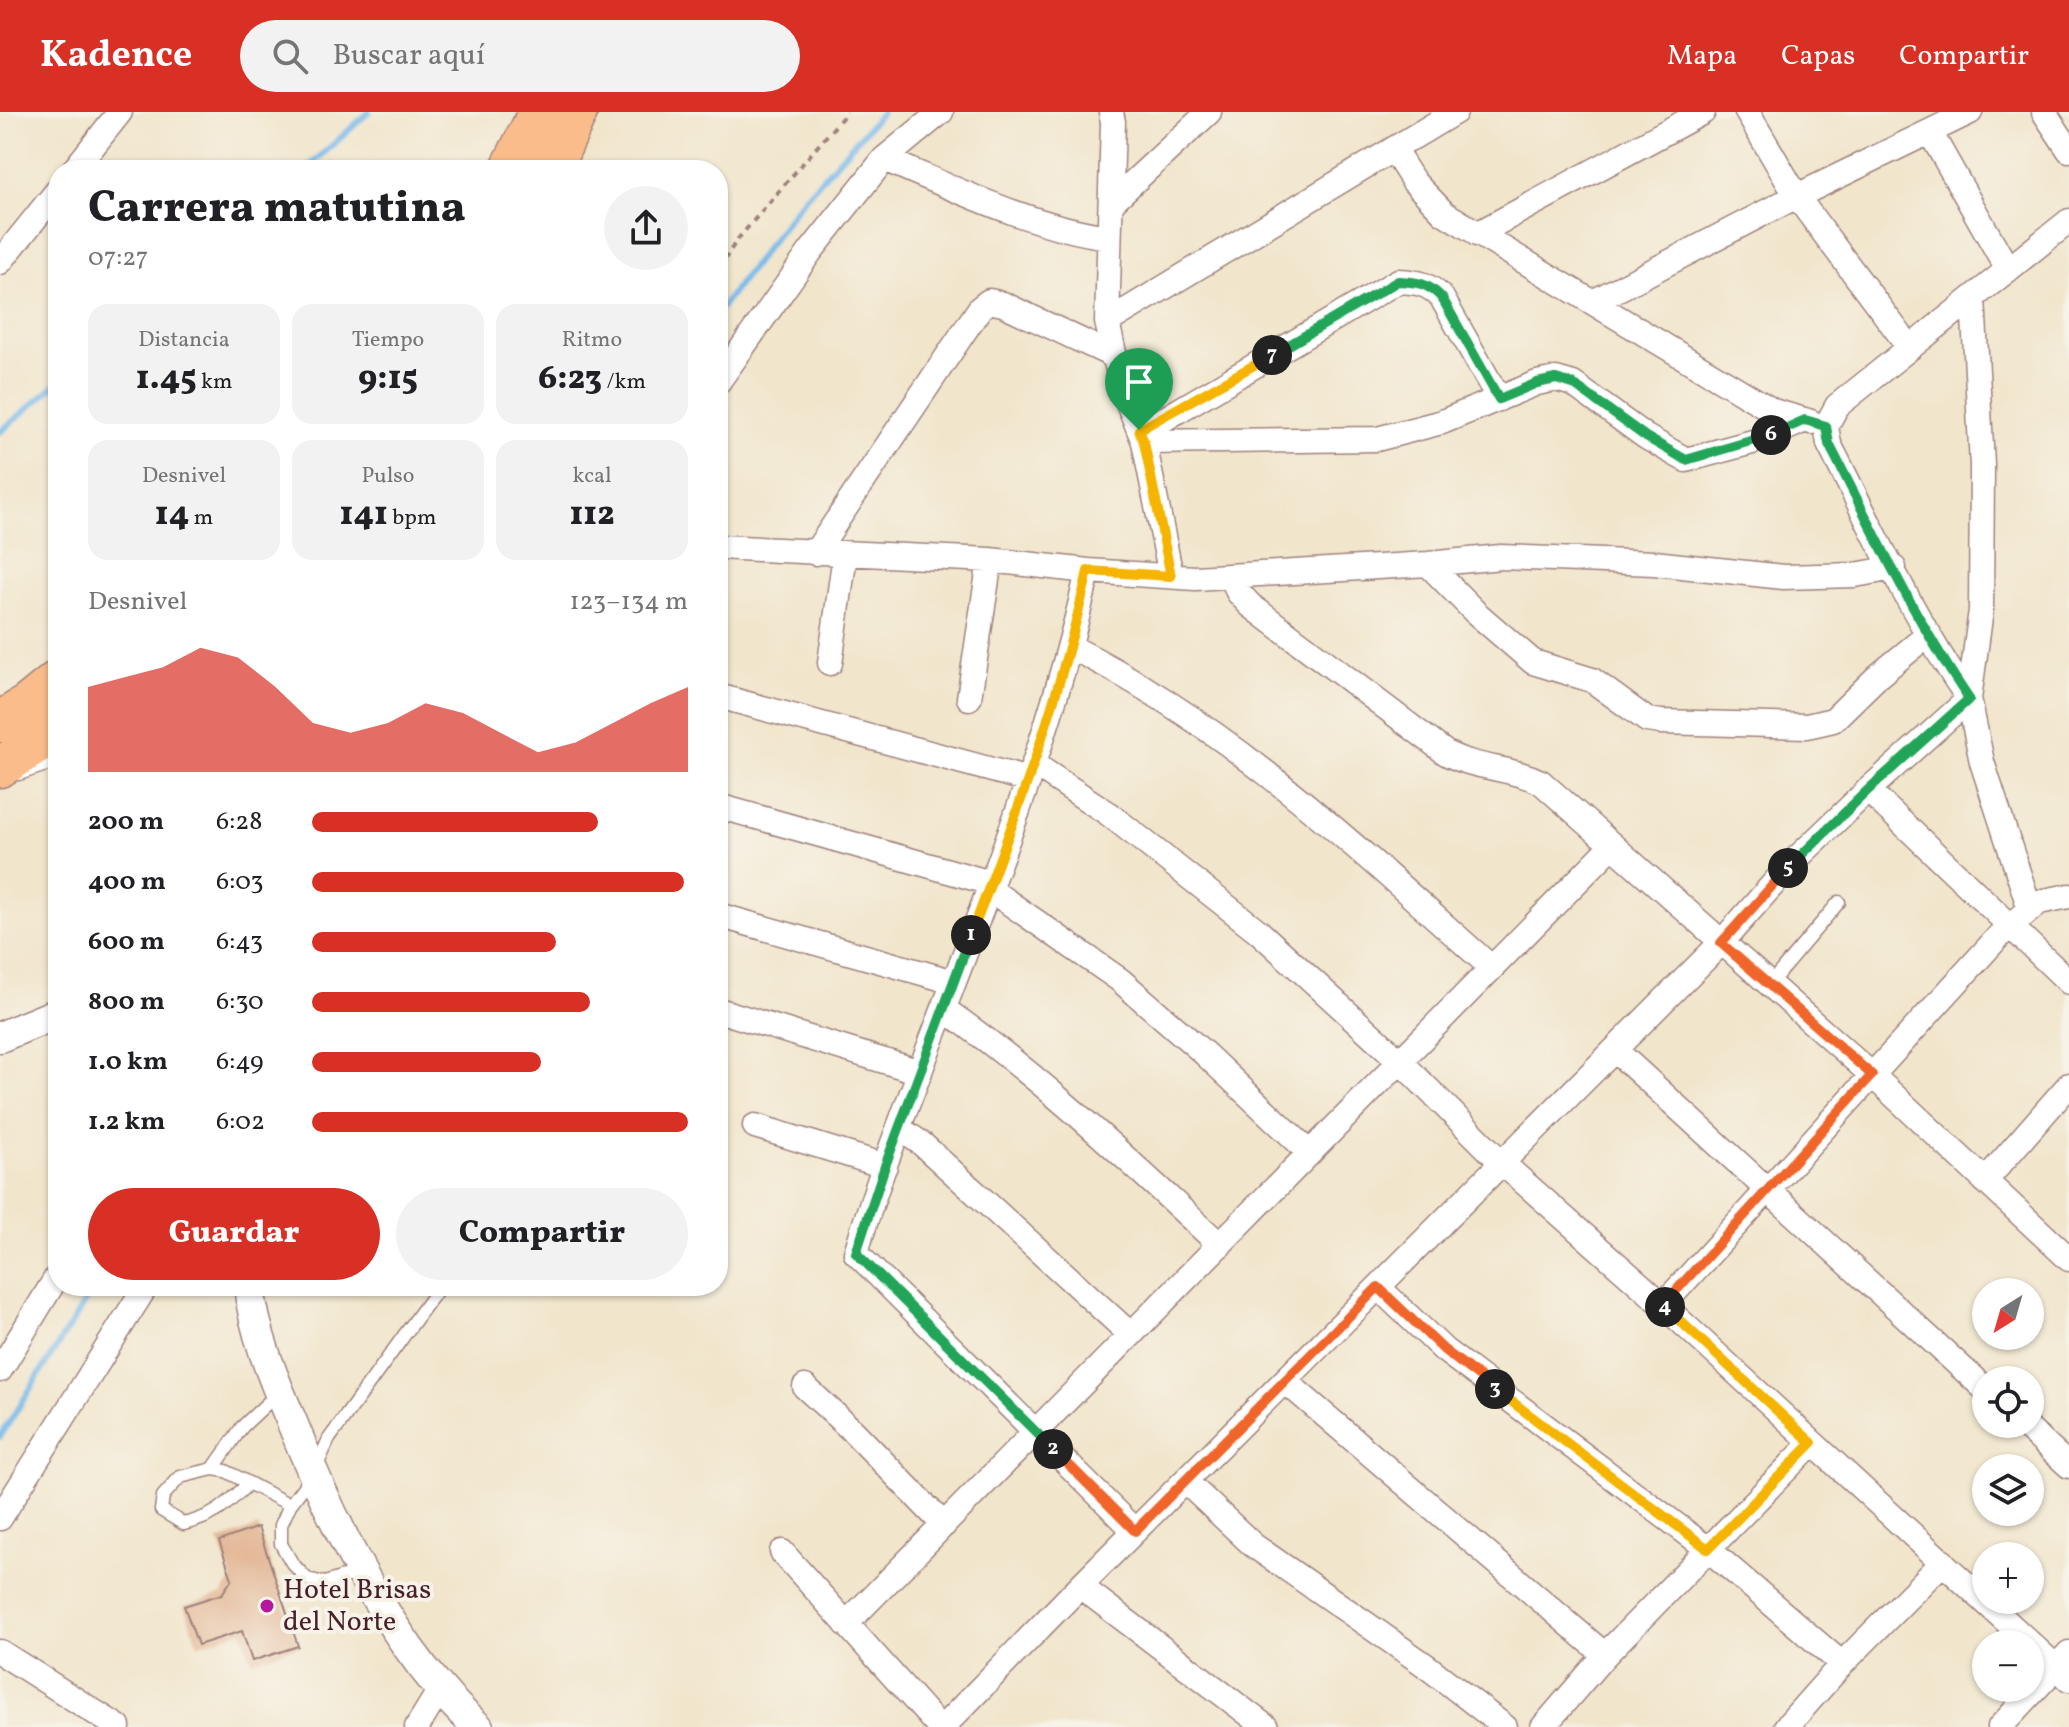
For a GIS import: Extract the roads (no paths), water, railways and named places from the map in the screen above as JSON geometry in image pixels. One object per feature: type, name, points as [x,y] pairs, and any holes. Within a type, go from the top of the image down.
[{"type":"highway","points":[[515,160],[539,112]]},
{"type":"highway","points":[[555,160],[577,112]]},
{"type":"highway","points":[[0,722],[48,688]]},
{"type":"highway","points":[[0,767],[48,737]]},
{"type":"street","points":[[82,160],[120,112]]},
{"type":"street","points":[[728,368],[810,252],[884,159],[941,112]]},
{"type":"street","points":[[1111,112],[1107,322],[1122,388],[1142,436],[1171,576]]},
{"type":"street","points":[[1111,203],[1209,112]]},
{"type":"street","points":[[1107,322],[1455,112]]},
{"type":"street","points":[[1477,234],[1703,112]]},
{"type":"street","points":[[1747,112],[1797,197],[1910,348]]},
{"type":"street","points":[[1593,302],[1970,112]]},
{"type":"street","points":[[2044,112],[2069,150]]},
{"type":"street","points":[[1930,132],[2008,270]]},
{"type":"street","points":[[1393,149],[1414,182],[1444,213],[1773,411],[1815,423],[1929,634],[1969,699]]},
{"type":"street","points":[[884,159],[985,201],[1080,233],[1109,237]]},
{"type":"street","points":[[0,262],[48,202]]},
{"type":"street","points":[[1142,436],[1377,439],[1442,422],[1537,383],[1556,379],[1573,384],[1646,437],[1686,460],[1815,423],[2069,221]]},
{"type":"street","points":[[1142,436],[1166,418],[1398,281],[1421,282],[1433,288],[1442,298],[1499,399]]},
{"type":"street","points":[[1973,298],[1982,465],[1981,610],[1969,699],[1982,762],[2030,909]]},
{"type":"street","points":[[815,553],[980,308],[989,301],[1003,304],[1114,356]]},
{"type":"street","points":[[728,548],[990,560],[1171,576],[1232,577],[1501,557],[1654,563],[1783,577],[1855,575],[1894,568]]},
{"type":"street","points":[[830,663],[845,554]]},
{"type":"street","points":[[969,698],[990,560]]},
{"type":"street","points":[[1428,564],[1475,612],[1533,662],[1592,680],[1647,720],[1661,722],[1807,726],[1833,720],[1878,676],[1929,634]]},
{"type":"street","points":[[1088,571],[1071,647],[1032,772],[885,1166],[856,1253],[1135,1531]]},
{"type":"street","points":[[1232,577],[1238,592],[1250,605],[1446,753],[1463,762],[1524,774],[1541,782],[1872,1075],[2069,1259]]},
{"type":"street","points":[[1071,647],[1113,668],[1227,742],[1336,829],[1492,968]]},
{"type":"street","points":[[728,698],[1032,772],[1109,814],[1258,931],[1400,1061],[1502,1163],[1663,1305],[1943,1562],[2065,1667],[2000,1727]]},
{"type":"street","points":[[782,1552],[941,1727],[1721,943],[1791,864],[1969,699]]},
{"type":"street","points":[[1868,790],[2069,982]]},
{"type":"street","points":[[728,809],[990,886],[1120,980],[1205,1054],[1310,1153]]},
{"type":"street","points":[[846,1624],[1612,846]]},
{"type":"street","points":[[1663,1305],[2010,927],[2039,902],[2069,896]]},
{"type":"street","points":[[728,918],[954,982]]},
{"type":"street","points":[[944,1009],[1059,1098],[1220,1245]]},
{"type":"street","points":[[728,1013],[920,1072]]},
{"type":"street","points":[[0,1037],[48,1017]]},
{"type":"street","points":[[1615,1050],[1972,1377]]},
{"type":"street","points":[[1985,1181],[2069,1085]]},
{"type":"street","points":[[755,1126],[885,1166]]},
{"type":"street","points":[[899,1128],[922,1144],[1131,1335]]},
{"type":"street","points":[[1378,1287],[1444,1350],[1708,1549],[1842,1664]]},
{"type":"street","points":[[0,1370],[48,1291]]},
{"type":"street","points":[[0,1518],[140,1296]]},
{"type":"street","points":[[250,1296],[251,1310],[279,1392],[313,1474],[363,1571],[399,1634],[459,1710],[478,1727]]},
{"type":"street","points":[[1285,1381],[1605,1655]]},
{"type":"street","points":[[805,1387],[854,1432],[944,1525]]},
{"type":"street","points":[[2038,1438],[2069,1466]]},
{"type":"street","points":[[1543,1727],[1605,1655],[1812,1443]]},
{"type":"street","points":[[1185,1481],[1253,1545],[1425,1665],[1505,1727]]},
{"type":"street","points":[[1786,1727],[1842,1664],[1943,1562]]},
{"type":"street","points":[[1080,1586],[1266,1727]]},
{"type":"street","points":[[0,1652],[118,1727]]},
{"type":"street","points":[[417,1727],[441,1688]]},
{"type":"lane","points":[[0,780],[48,764]]},
{"type":"lane","points":[[1769,985],[1839,902]]},
{"type":"lane","points":[[363,1571],[325,1583],[307,1579],[292,1563],[281,1544],[281,1525],[290,1505],[313,1474],[329,1439],[433,1296]]},
{"type":"lane","points":[[213,1469],[242,1427],[279,1392]]},
{"type":"lane","points":[[248,1484],[223,1509],[209,1517],[184,1524],[161,1510],[163,1496],[180,1477],[213,1469],[226,1471],[290,1505]]},
{"type":"waterway","points":[[316,160],[369,112]]},
{"type":"waterway","points":[[728,299],[801,202],[882,112]]},
{"type":"waterway","points":[[0,432],[48,391]]},
{"type":"waterway","points":[[0,1437],[89,1296]]},
{"type":"place","name":"Hotel Brisas del Norte","points":[[267,1606]]}]
